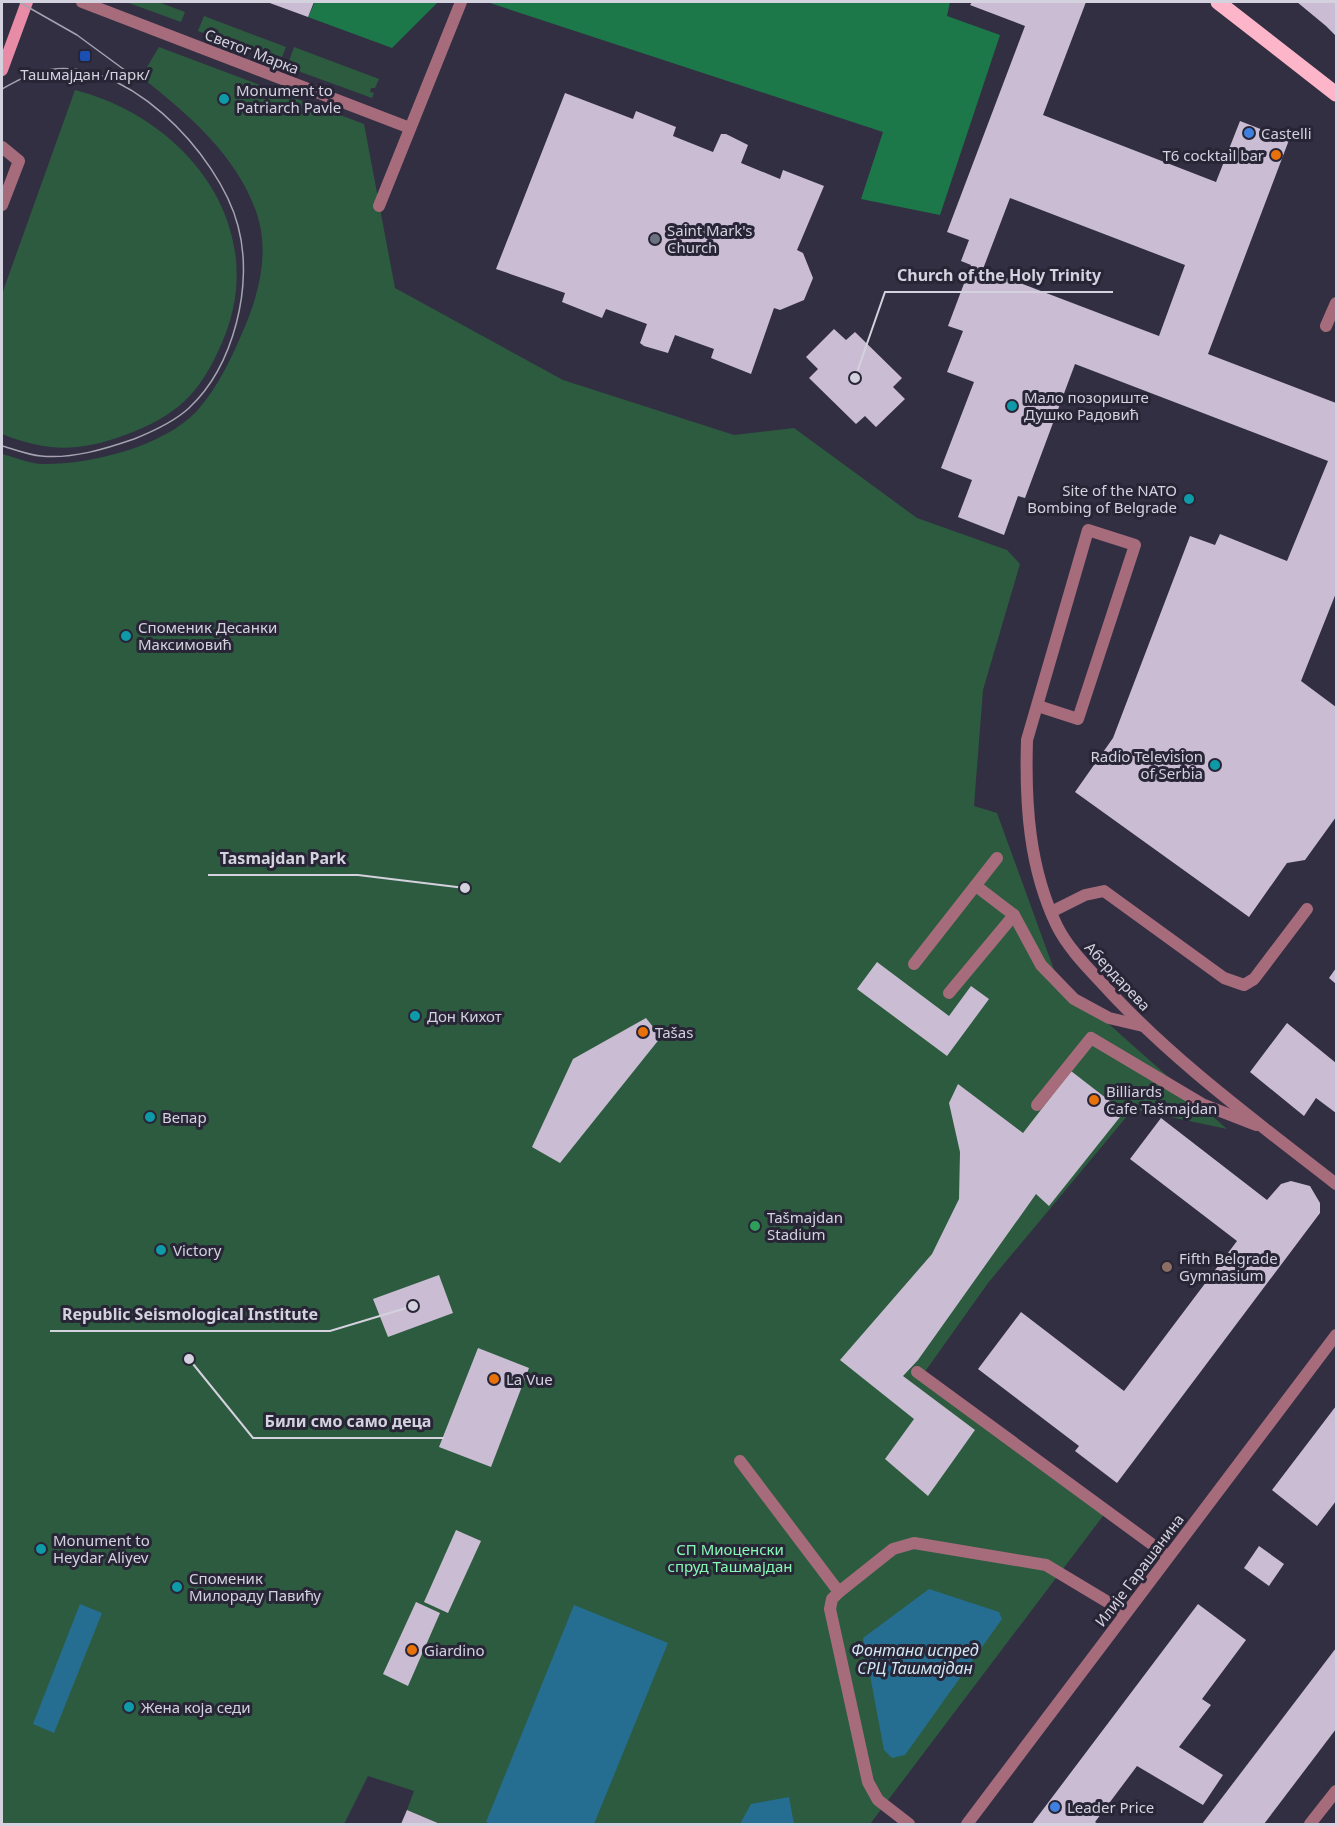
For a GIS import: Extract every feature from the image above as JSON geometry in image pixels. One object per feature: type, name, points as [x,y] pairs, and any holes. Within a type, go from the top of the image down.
[{"type":"main road","points":[[1218,2],[1336,94]]},
{"type":"main road","points":[[2,70],[23,3]]},
{"type":"street","name":"Светог Марка","points":[[82,2],[410,128]]},
{"type":"street","points":[[379,206],[461,2]]},
{"type":"street","points":[[2,147],[19,161],[2,205]]},
{"type":"street","points":[[1326,326],[1336,303]]},
{"type":"street","name":"Абердарева","points":[[1038,706],[1078,719],[1135,545],[1088,530],[1027,740],[1026,782],[1029,833],[1051,912],[1058,929],[1078,957],[1145,1027],[1264,1128],[1336,1184]]},
{"type":"street","points":[[914,964],[997,858]]},
{"type":"street","points":[[976,886],[1014,915],[1041,965],[1074,999],[1109,1018],[1145,1027]]},
{"type":"street","points":[[1051,912],[1085,895],[1104,891],[1224,978],[1244,985],[1254,979],[1307,909]]},
{"type":"street","points":[[949,993],[1014,915]]},
{"type":"street","points":[[1037,1105],[1091,1038],[1202,1104],[1264,1128]]},
{"type":"street","name":"Илије Гарашанина","points":[[968,1824],[1336,1335]]},
{"type":"street","points":[[917,1372],[1168,1556]]},
{"type":"street","points":[[740,1461],[839,1592]]},
{"type":"street","points":[[909,1824],[878,1800],[867,1782],[830,1609],[832,1599],[839,1592],[892,1549],[914,1543],[1046,1565],[1126,1613]]},
{"type":"street","points":[[1310,1824],[1336,1791]]},
{"type":"green space","points":[[126,2],[158,2],[185,12],[181,22]]},
{"type":"green space","points":[[315,2],[438,2],[392,48],[308,17]]},
{"type":"green space","points":[[487,2],[950,2],[947,16],[1000,35],[940,215],[861,199],[883,132]]},
{"type":"green space","points":[[204,16],[286,47],[280,62],[198,31]]},
{"type":"green space","name":"СП Миоценски спруд Ташмајдан","points":[[159,47],[364,124],[395,288],[563,380],[734,435],[794,428],[917,518],[1007,550],[1020,564],[983,690],[974,806],[997,813],[1057,978],[1227,1129],[1133,1109],[988,1283],[924,1373],[1106,1512],[870,1824],[440,1824],[407,1810],[414,1791],[368,1776],[344,1824],[2,1824],[2,454],[41,464],[81,461],[145,444],[183,424],[205,401],[225,370],[251,311],[261,270],[261,228],[248,193],[237,173],[224,154],[193,121],[141,77]]},
{"type":"green space","points":[[294,47],[379,79],[375,88],[371,88],[370,92],[374,93],[372,98],[287,67]]},
{"type":"green space","points":[[75,90],[116,105],[153,126],[185,153],[210,185],[227,221],[236,260],[234,302],[221,345],[204,377],[184,402],[158,420],[125,435],[93,445],[63,448],[34,444],[2,434],[2,294]]},
{"type":"water","name":"Фонтана испред СРЦ Ташмајдан","points":[[929,1589],[999,1612],[1002,1619],[905,1755],[892,1758],[884,1750],[863,1638]]},
{"type":"water","points":[[80,1604],[102,1613],[54,1733],[33,1724]]},
{"type":"water","points":[[574,1605],[668,1643],[594,1824],[492,1824],[486,1822]]},
{"type":"water","points":[[789,1797],[794,1824],[740,1824],[751,1804]]},
{"type":"building","points":[[267,2],[314,2],[308,17]]},
{"type":"building","points":[[972,2],[1086,2],[1043,115],[1216,182],[1240,121],[1289,140],[1208,354],[1336,403],[1336,593],[1301,681],[1336,707],[1336,817],[1305,860],[1287,863],[1249,917],[1075,792],[1113,738],[1190,536],[1215,545],[1220,534],[1287,561],[1328,461],[1075,364],[1025,498],[1018,496],[1004,535],[958,517],[972,480],[941,468],[974,382],[947,372],[963,331],[948,326],[971,265],[961,261],[969,240],[947,232],[1025,26],[970,5]],"holes":[[[1010,198],[1185,265],[1159,336],[983,269]]]},
{"type":"building","points":[[1297,2],[1336,2],[1336,36],[1326,26]]},
{"type":"building","name":"Saint Mark's Church","points":[[565,93],[633,119],[636,111],[676,127],[673,136],[713,152],[721,134],[726,134],[748,145],[741,163],[780,179],[783,170],[824,186],[797,250],[803,253],[813,278],[804,300],[780,310],[774,308],[751,374],[711,358],[714,349],[675,335],[668,353],[644,346],[640,343],[647,324],[606,309],[602,318],[562,302],[565,293],[496,269]]},
{"type":"building","points":[[834,329],[846,340],[855,332],[902,378],[893,387],[905,399],[876,427],[865,416],[856,424],[809,378],[818,369],[806,357]]},
{"type":"building","points":[[877,962],[949,1016],[971,986],[989,999],[947,1056],[857,989]]},
{"type":"building","points":[[1336,968],[1336,984],[1329,978]]},
{"type":"building","points":[[646,1018],[661,1037],[560,1163],[532,1147],[573,1059]]},
{"type":"building","points":[[1287,1023],[1336,1063],[1336,1113],[1316,1098],[1304,1116],[1250,1072]]},
{"type":"building","points":[[1071,1071],[1124,1112],[1049,1206],[1036,1194],[918,1360],[903,1376],[975,1430],[928,1496],[885,1459],[914,1419],[840,1360],[932,1254],[959,1199],[960,1152],[949,1103],[958,1084],[1023,1133]]},
{"type":"building","points":[[1161,1118],[1267,1200],[1281,1184],[1291,1181],[1310,1186],[1320,1203],[1320,1213],[1117,1483],[1075,1451],[1079,1446],[978,1369],[1021,1312],[1124,1391],[1237,1241],[1130,1159]]},
{"type":"building","points":[[439,1275],[453,1313],[388,1337],[373,1299]]},
{"type":"building","points":[[478,1348],[529,1368],[491,1467],[439,1447]]},
{"type":"building","points":[[1336,1406],[1336,1501],[1317,1526],[1272,1490]]},
{"type":"building","points":[[456,1530],[481,1541],[448,1613],[424,1602]]},
{"type":"building","points":[[1259,1546],[1284,1564],[1269,1586],[1244,1568]]},
{"type":"building","points":[[416,1602],[440,1613],[408,1686],[383,1674]]},
{"type":"building","points":[[1198,1604],[1246,1640],[1202,1699],[1211,1705],[1179,1747],[1223,1775],[1203,1805],[1137,1766],[1095,1822],[1098,1824],[1032,1824]]},
{"type":"building","points":[[1336,1648],[1336,1729],[1264,1824],[1202,1824]]},
{"type":"building","points":[[407,1810],[440,1824],[401,1824]]},
{"type":"tram line","points":[[19,2],[77,35],[126,71]]},
{"type":"tram line","points":[[2,89],[34,73],[70,69],[102,76],[133,91],[162,113],[189,140],[211,169],[228,198],[238,226],[243,273],[236,323],[218,370],[205,390],[177,418],[134,439],[77,455],[41,456],[2,446]]},
{"type":"place","name":"Ташмајдан /парк/","points":[[85,56]]},
{"type":"place","name":"Monument to Patriarch Pavle","points":[[224,99]]},
{"type":"place","name":"Castelli","points":[[1249,133]]},
{"type":"place","name":"T6 cocktail bar","points":[[1276,155]]},
{"type":"place","name":"Saint Mark's Church","points":[[655,239]]},
{"type":"place","name":"Church of the Holy Trinity","points":[[855,378]]},
{"type":"place","name":"Мало позориште Душко Радовић","points":[[1012,406]]},
{"type":"place","name":"Site of the NATO Bombing of Belgrade","points":[[1189,499]]},
{"type":"place","name":"Споменик Десанки Максимовић","points":[[126,636]]},
{"type":"place","name":"Radio Television of Serbia","points":[[1215,765]]},
{"type":"place","name":"Tasmajdan Park","points":[[465,888]]},
{"type":"place","name":"Дон Кихот","points":[[415,1016]]},
{"type":"place","name":"Tašas","points":[[643,1032]]},
{"type":"place","name":"Billiards Cafe Tašmajdan","points":[[1094,1100]]},
{"type":"place","name":"Вепар","points":[[150,1117]]},
{"type":"place","name":"Tašmajdan Stadium","points":[[755,1226]]},
{"type":"place","name":"Victory","points":[[161,1250]]},
{"type":"place","name":"Fifth Belgrade Gymnasium","points":[[1167,1267]]},
{"type":"place","name":"Republic Seismological Institute","points":[[413,1306]]},
{"type":"place","name":"Били смо само деца","points":[[189,1359]]},
{"type":"place","name":"La Vue","points":[[494,1379]]},
{"type":"place","name":"Monument to Heydar Aliyev","points":[[41,1549]]},
{"type":"place","name":"Споменик Милораду Павићу","points":[[177,1587]]},
{"type":"place","name":"Giardino","points":[[412,1650]]},
{"type":"place","name":"Жена која седи","points":[[129,1707]]},
{"type":"place","name":"Leader Price","points":[[1055,1807]]}]
